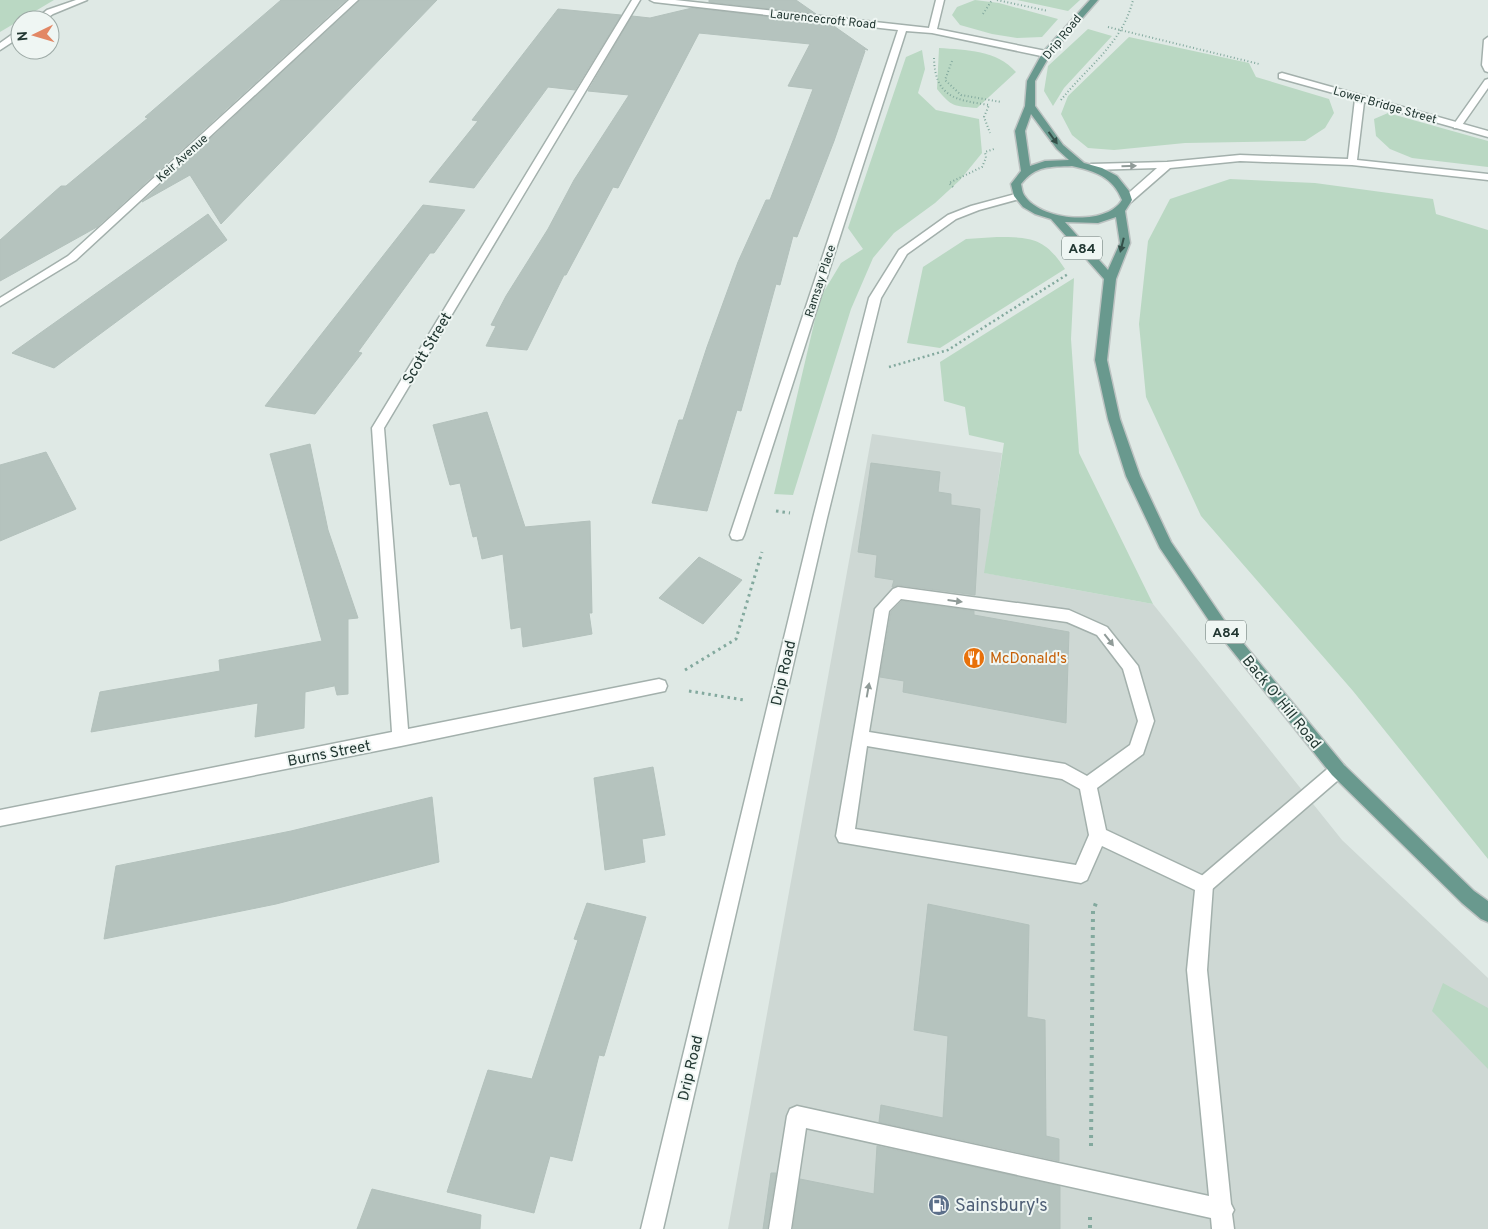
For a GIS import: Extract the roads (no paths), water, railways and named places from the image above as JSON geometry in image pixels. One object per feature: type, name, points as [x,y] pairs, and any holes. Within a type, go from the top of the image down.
[{"type":"main road","name":"Drip Road","points":[[1026,171],[1020,131],[1030,106],[1031,81],[1046,54],[1094,0]]},
{"type":"main road","points":[[1030,106],[1060,147],[1086,166]]},
{"type":"main road","points":[[1072,163],[1086,166],[1110,175],[1124,188],[1127,200],[1120,211],[1102,219],[1078,221],[1055,218],[1035,210],[1019,196],[1016,184],[1026,171],[1046,164],[1072,163]]},
{"type":"main road","name":"A84","points":[[1055,218],[1110,279],[1125,243],[1120,211]]},
{"type":"main road","name":"Back O' Hill Road","points":[[1110,279],[1101,360],[1114,420],[1133,476],[1165,544],[1219,624],[1298,724],[1338,770],[1468,897],[1488,913]]},
{"type":"street","points":[[55,10],[82,0]]},
{"type":"street","name":"Keir Avenue","points":[[0,302],[72,258],[354,0]]},
{"type":"street","name":"Scott Street","points":[[401,739],[378,428],[636,0]]},
{"type":"street","name":"Laurencecroft Road","points":[[654,0],[932,31],[1046,54]]},
{"type":"street","points":[[932,31],[940,0]]},
{"type":"street","name":"Ramsay Place","points":[[737,535],[903,28]]},
{"type":"street","points":[[1488,40],[1486,65],[1488,69]]},
{"type":"street","name":"Lower Bridge Street","points":[[1282,76],[1488,134]]},
{"type":"street","points":[[1457,126],[1477,103],[1488,82]]},
{"type":"street","points":[[1352,162],[1360,99]]},
{"type":"street","points":[[1086,166],[1167,165],[1240,158],[1352,162],[1488,177]]},
{"type":"street","points":[[1127,200],[1167,165]]},
{"type":"street","name":"Drip Road","points":[[652,1229],[820,518],[875,298],[903,252],[952,218],[975,208],[1019,196]]},
{"type":"street","points":[[860,738],[1065,772],[1088,785],[1098,834],[1082,874],[845,836],[860,738],[882,610],[898,593],[1069,616],[1102,631],[1130,666],[1146,721],[1137,749],[1088,785]]},
{"type":"street","name":"Burns Street","points":[[0,818],[658,686]]},
{"type":"street","points":[[780,1229],[797,1116],[1090,1181],[1223,1220],[1197,970],[1204,885],[1338,770]]},
{"type":"street","points":[[1098,834],[1204,885]]},
{"type":"place","name":"McDonald's","points":[[974,658]]},
{"type":"place","name":"Sainsbury's","points":[[939,1205]]}]
